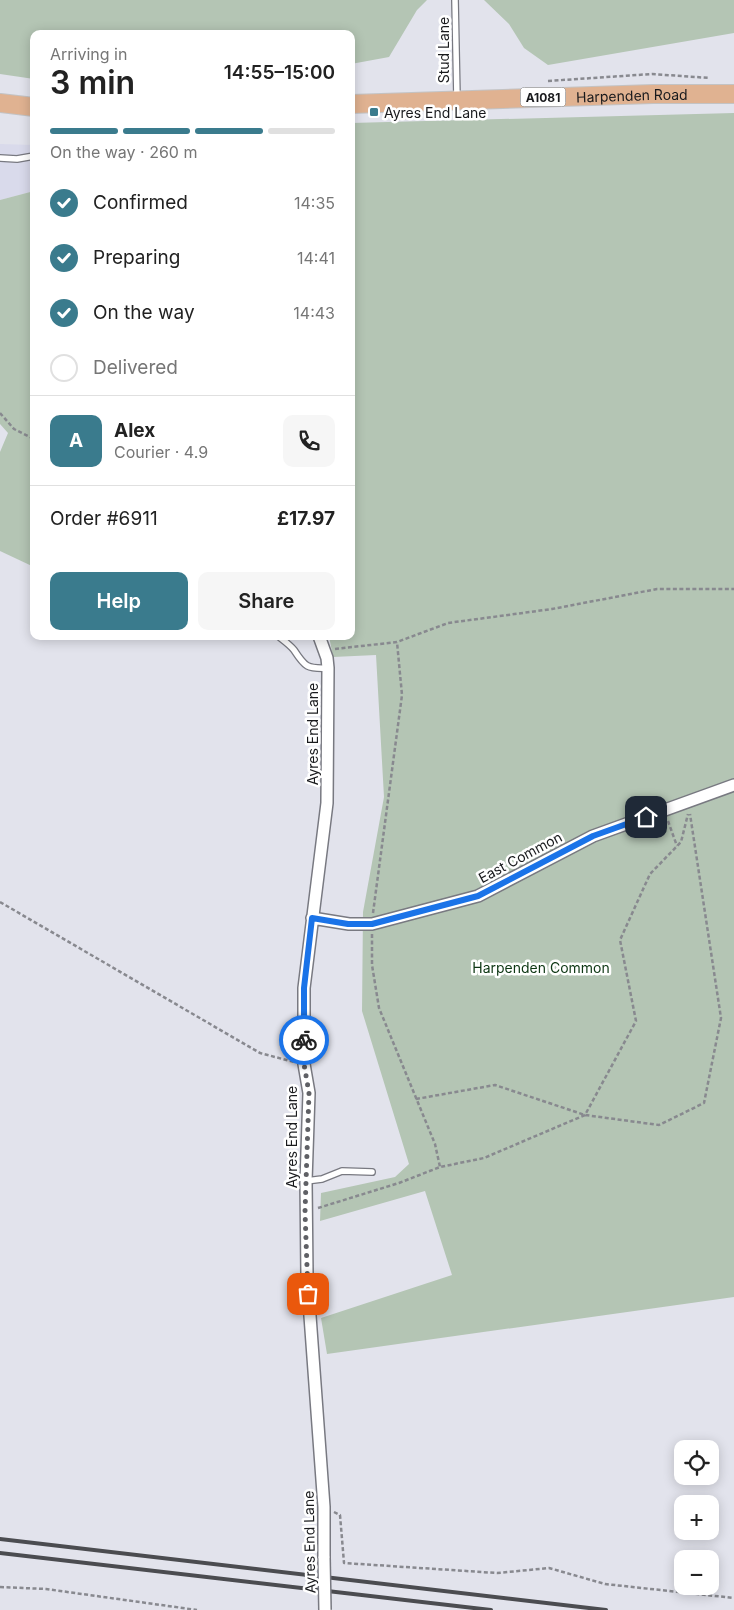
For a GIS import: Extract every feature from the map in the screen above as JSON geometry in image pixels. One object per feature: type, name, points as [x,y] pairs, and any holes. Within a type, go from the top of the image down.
[{"type":"main road","name":"Harpenden Road","points":[[355,104],[653,94],[734,94]]},
{"type":"main road","points":[[0,103],[30,107]]},
{"type":"street","name":"Ayres End Lane","points":[[320,640],[328,668],[327,803],[304,988],[304,1064],[309,1093],[305,1212],[307,1275],[324,1507],[326,1610]]},
{"type":"street","name":"East Common","points":[[312,918],[348,924],[372,924],[478,896],[593,836],[734,785]]},
{"type":"lane","name":"Stud Lane","points":[[455,0],[457,100]]},
{"type":"lane","points":[[0,158],[17,159],[30,157]]},
{"type":"lane","points":[[283,640],[293,648],[301,663],[312,669],[328,668]]},
{"type":"lane","points":[[306,1181],[322,1179],[342,1171],[372,1172]]},
{"type":"path","points":[[0,413],[14,428],[30,437]]},
{"type":"path","points":[[324,650],[397,642],[448,623],[552,609],[656,589],[734,589]]},
{"type":"path","points":[[397,642],[402,694],[372,924],[372,965],[379,1008],[435,1144],[440,1167]]},
{"type":"path","points":[[664,810],[677,846]]},
{"type":"path","points":[[305,1212],[345,1201],[440,1167],[484,1158],[585,1115],[636,1021],[620,940],[650,874],[681,842],[689,810],[721,1018],[704,1103],[659,1125],[585,1115],[495,1085],[416,1099]]},
{"type":"path","points":[[0,902],[260,1053],[304,1064]]},
{"type":"path","points":[[324,1507],[340,1515],[344,1563],[497,1573],[549,1568],[605,1584],[734,1598]]},
{"type":"path","points":[[0,1587],[46,1589],[197,1610]]},
{"type":"shaded area","points":[[0,144],[30,145],[30,192],[0,200]]},
{"type":"green space","points":[[0,0],[427,0],[417,10],[389,57],[355,63],[355,30],[30,30],[30,78],[0,74]]},
{"type":"green space","points":[[484,0],[734,0],[734,33],[548,65],[524,48],[509,24]]},
{"type":"green space","name":"Harpenden Common","points":[[734,113],[734,1297],[327,1354],[321,1318],[452,1275],[425,1191],[320,1221],[321,1193],[395,1177],[409,1164],[362,1011],[363,912],[384,797],[376,655],[333,657],[330,640],[355,640],[355,123]]},
{"type":"green space","points":[[30,192],[30,565],[0,551],[0,452],[8,433],[0,424],[0,200]]},
{"type":"railway","points":[[0,1539],[606,1610]]},
{"type":"railway","points":[[0,1553],[491,1610]]},
{"type":"way so far","points":[[304,1040],[304,1064],[309,1093],[305,1212],[308,1294]]},
{"type":"place","name":"Ayres End Lane","points":[[374,112]]},
{"type":"route","points":[[304,1040],[304,988],[312,918],[348,924],[372,924],[478,896],[593,836],[646,817]]}]
